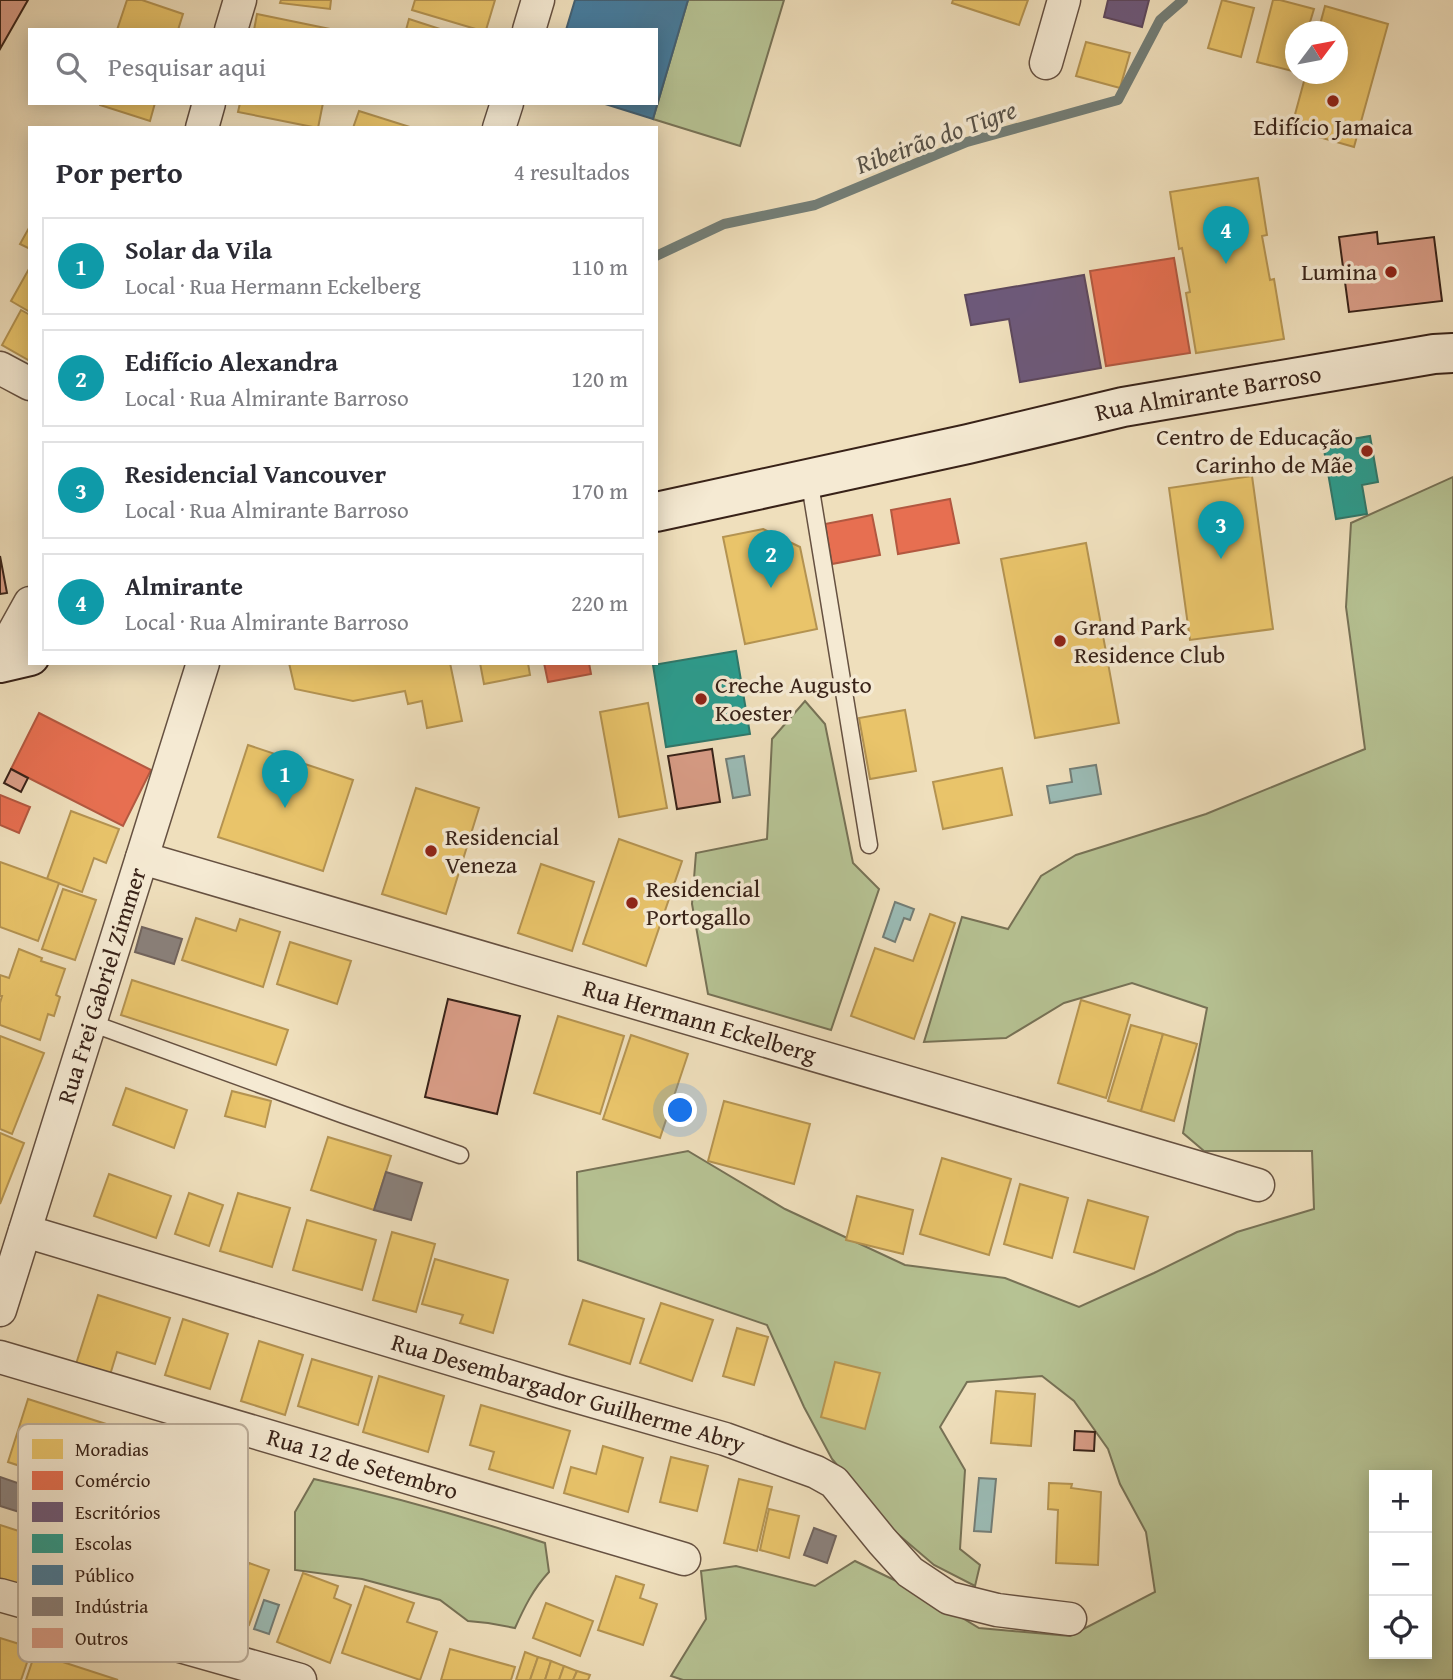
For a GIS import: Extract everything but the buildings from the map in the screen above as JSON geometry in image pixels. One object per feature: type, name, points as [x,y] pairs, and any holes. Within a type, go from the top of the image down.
[{"type":"main road","name":"Rua Almirante Barroso","points":[[658,512],[1123,407],[1453,353]]},
{"type":"main road","name":"Rua Almirante Barroso","points":[[968,444],[1125,429],[1453,370]]},
{"type":"street","points":[[232,28],[240,0]]},
{"type":"street","points":[[530,28],[538,0]]},
{"type":"street","points":[[1046,63],[1064,0]]},
{"type":"street","points":[[203,126],[208,105]]},
{"type":"street","points":[[500,126],[506,105]]},
{"type":"street","points":[[0,368],[28,383]]},
{"type":"street","points":[[12,649],[28,608]]},
{"type":"street","name":"Rua Frei Gabriel Zimmer","points":[[0,1310],[202,665]]},
{"type":"street","name":"Rua Hermann Eckelberg","points":[[142,858],[1258,1185]]},
{"type":"street","name":"Rua Desembargador Guilherme Abry","points":[[25,1231],[724,1439],[816,1472],[834,1482],[910,1572],[949,1598],[996,1610],[1069,1619]]},
{"type":"street","name":"Rua 12 de Setembro","points":[[0,1357],[227,1424]]},
{"type":"street","name":"Rua 12 de Setembro","points":[[248,1430],[684,1559]]},
{"type":"street","points":[[0,1595],[18,1600]]},
{"type":"street","points":[[236,1662],[300,1680]]},
{"type":"lane","points":[[809,478],[869,845]]},
{"type":"lane","points":[[90,1023],[460,1155]]},
{"type":"green space","points":[[688,0],[784,0],[740,146],[653,119]]},
{"type":"green space","points":[[1453,477],[1453,1680],[683,1680],[671,1676],[706,1619],[701,1571],[736,1566],[815,1586],[855,1561],[921,1593],[979,1628],[1070,1636],[1155,1592],[1146,1532],[1120,1484],[1108,1449],[1074,1401],[1042,1376],[967,1382],[940,1427],[965,1470],[960,1549],[980,1565],[975,1586],[934,1565],[893,1530],[832,1459],[804,1407],[767,1325],[578,1260],[577,1172],[688,1151],[785,1209],[905,1265],[1005,1278],[1079,1307],[1237,1232],[1314,1209],[1312,1151],[1204,1151],[1183,1133],[1207,1008],[1132,983],[1064,1003],[1006,1038],[924,1042],[962,917],[1008,929],[1041,876],[1076,855],[1206,814],[1365,749],[1346,607],[1351,523]]},
{"type":"green space","points":[[805,701],[825,724],[853,863],[879,889],[831,1030],[708,994],[692,904],[696,853],[767,839],[772,739]]},
{"type":"green space","points":[[314,1479],[430,1508],[545,1543],[549,1572],[525,1606],[515,1628],[468,1621],[440,1600],[362,1579],[295,1570],[295,1512]]},
{"type":"water","points":[[744,756],[750,795],[733,798],[726,759]]},
{"type":"water","points":[[1096,765],[1101,794],[1050,803],[1047,786],[1072,782],[1070,769]]},
{"type":"water","points":[[895,902],[914,909],[910,920],[904,918],[895,942],[883,937]]},
{"type":"water","points":[[979,1478],[996,1479],[991,1532],[974,1531]]},
{"type":"water","points":[[264,1600],[279,1605],[269,1634],[254,1629]]},
{"type":"waterway","name":"Ribeirão do Tigre","points":[[658,255],[724,224],[815,205],[967,142],[1118,100],[1160,20],[1183,0]]},
{"type":"place","name":"Edifício Jamaica","points":[[1333,101]]},
{"type":"place","name":"Almirante","points":[[1226,264]]},
{"type":"place","name":"Lumina","points":[[1391,272]]},
{"type":"place","name":"Centro de Educação Carinho de Mãe","points":[[1367,451]]},
{"type":"place","name":"Residencial Vancouver","points":[[1221,559]]},
{"type":"place","name":"Edifício Alexandra","points":[[771,588]]},
{"type":"place","name":"Grand Park Residence Club","points":[[1060,641]]},
{"type":"place","name":"Creche Augusto Koester","points":[[701,699]]},
{"type":"place","name":"Solar da Vila","points":[[285,808]]},
{"type":"place","name":"Residencial Veneza","points":[[431,851]]},
{"type":"place","name":"Residencial Portogallo","points":[[632,903]]}]
